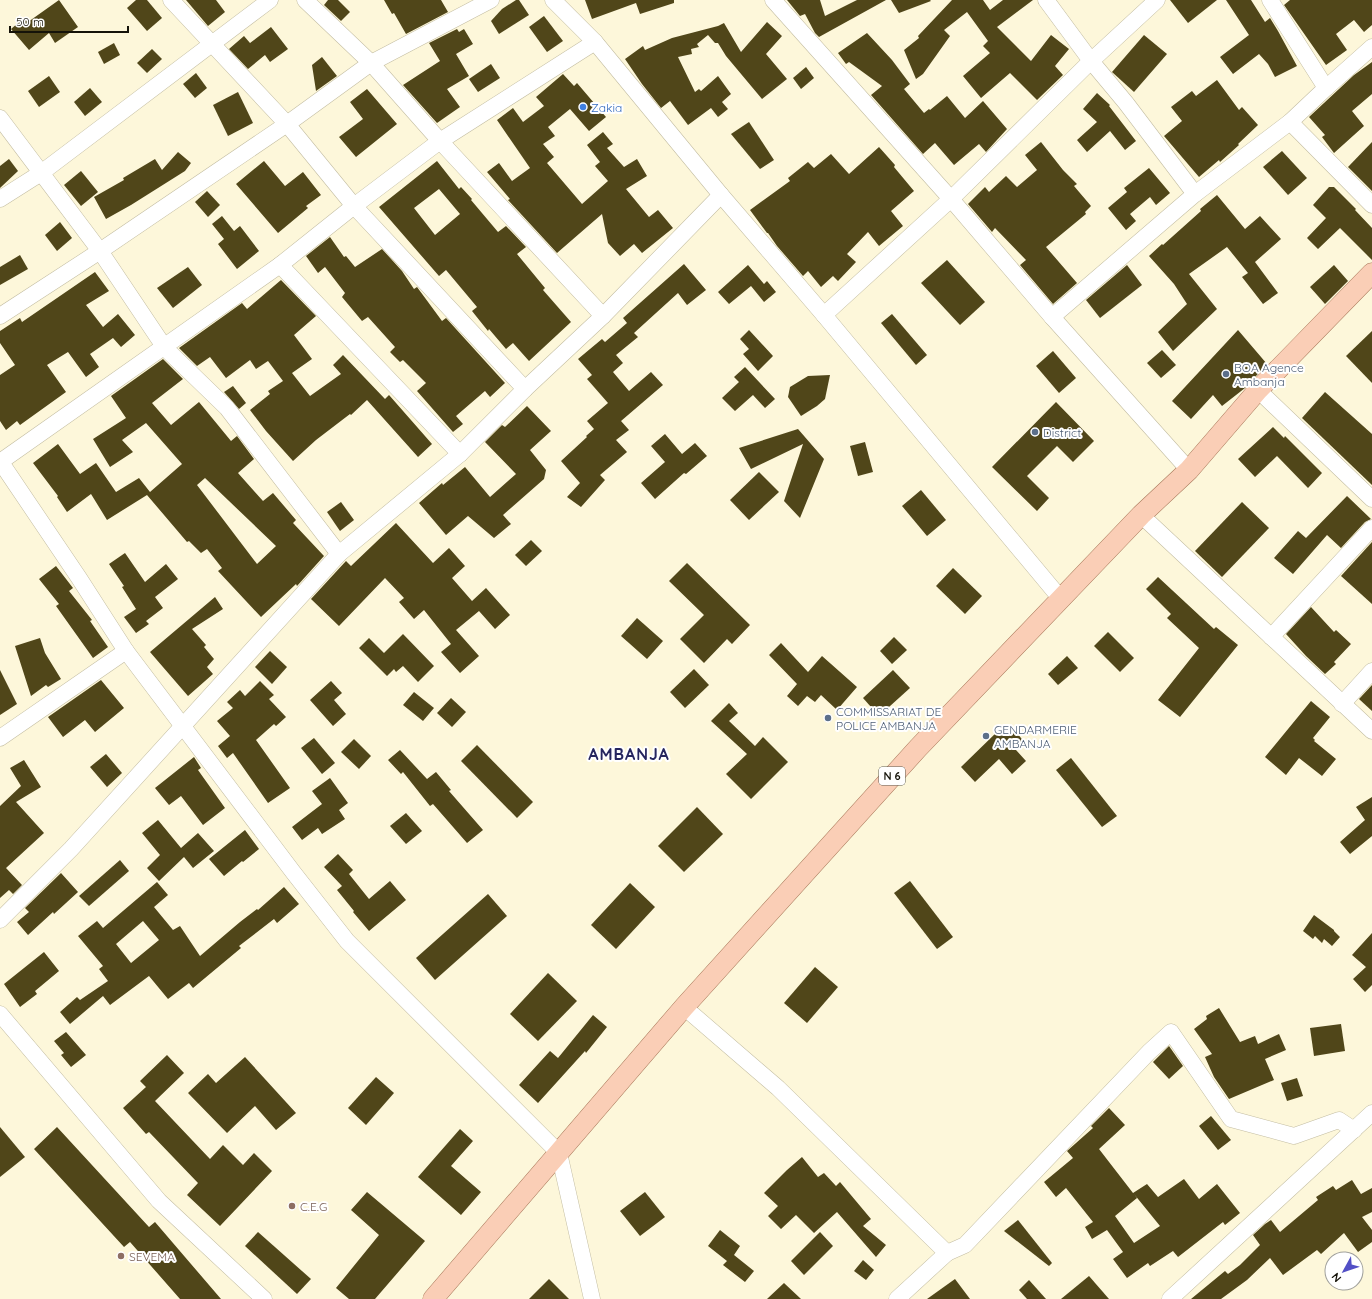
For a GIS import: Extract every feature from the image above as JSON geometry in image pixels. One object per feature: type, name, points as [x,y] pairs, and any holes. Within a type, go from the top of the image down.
[{"type":"main road","name":"N 6","points":[[433,1299],[684,1007],[918,748],[1141,515],[1189,470],[1258,390],[1372,273]]},
{"type":"street","points":[[171,0],[287,124],[354,206],[525,389]]},
{"type":"street","points":[[0,199],[41,173],[270,0]]},
{"type":"street","points":[[305,0],[371,63],[440,141],[603,316]]},
{"type":"street","points":[[0,316],[100,251],[287,124],[371,63],[491,0]]},
{"type":"street","points":[[553,0],[594,42],[1061,599]]},
{"type":"street","points":[[773,0],[951,199],[1052,317],[1189,470]]},
{"type":"street","points":[[1046,0],[1091,61],[1126,103],[1195,194]]},
{"type":"street","points":[[824,315],[951,199],[1091,61],[1157,0]]},
{"type":"street","points":[[1270,0],[1326,88]]},
{"type":"street","points":[[592,1299],[559,1153],[347,941],[292,872],[126,651],[79,578],[0,462],[165,348],[280,265],[354,206],[440,141],[594,42]]},
{"type":"street","points":[[1052,317],[1195,194],[1290,122],[1372,47]]},
{"type":"street","points":[[0,118],[100,251],[165,348],[227,408],[339,554]]},
{"type":"street","points":[[1290,122],[1372,205]]},
{"type":"street","points":[[0,920],[71,848],[339,554],[460,454],[525,389],[603,316],[721,195]]},
{"type":"street","points":[[280,265],[460,454]]},
{"type":"street","points":[[1258,390],[1372,499]]},
{"type":"street","points":[[1141,515],[1372,731]]},
{"type":"street","points":[[1271,637],[1372,528]]},
{"type":"street","points":[[0,738],[126,651]]},
{"type":"street","points":[[1342,704],[1372,671]]},
{"type":"street","points":[[684,1007],[778,1088],[947,1253]]},
{"type":"street","points":[[0,1014],[159,1202],[264,1299]]},
{"type":"street","points":[[897,1299],[947,1253],[965,1246],[1149,1052],[1171,1032],[1231,1119],[1294,1136],[1339,1120],[1354,1130]]},
{"type":"street","points":[[1170,1299],[1372,1113]]},
{"type":"building","points":[[59,0],[78,27],[55,43],[49,33],[29,50],[11,29],[24,18],[28,22]]},
{"type":"building","points":[[136,0],[147,0],[162,18],[147,31],[127,8]]},
{"type":"building","points":[[186,0],[216,0],[225,12],[208,26]]},
{"type":"building","points":[[328,0],[338,0],[350,12],[341,21],[324,5]]},
{"type":"building","points":[[384,0],[441,0],[448,12],[406,34],[394,13],[392,14]]},
{"type":"building","points":[[516,0],[519,0],[529,15],[499,34],[491,21],[502,9]]},
{"type":"building","points":[[585,0],[674,0],[674,3],[640,14],[636,3],[592,19]]},
{"type":"building","points":[[787,0],[820,0],[825,16],[857,0],[886,0],[819,37],[815,33],[805,14],[800,16]]},
{"type":"building","points":[[891,0],[930,0],[931,1],[899,13]]},
{"type":"building","points":[[952,0],[983,0],[990,10],[1003,0],[1033,0],[997,27],[1031,61],[1051,35],[1069,49],[1055,66],[1063,75],[1037,100],[1010,73],[981,98],[963,76],[990,53],[983,46],[988,41],[967,12],[944,30],[950,36],[923,74],[916,79],[904,50],[919,38],[918,36]]},
{"type":"building","points":[[1170,0],[1217,0],[1188,23]]},
{"type":"building","points":[[1226,0],[1251,0],[1265,22],[1270,18],[1297,66],[1275,77],[1268,64],[1259,54],[1233,74],[1220,57],[1249,35]]},
{"type":"building","points":[[1290,0],[1372,0],[1372,25],[1364,32],[1354,20],[1336,34],[1347,50],[1326,65],[1284,5]]},
{"type":"building","points":[[544,16],[563,41],[547,52],[529,27]]},
{"type":"building","points":[[767,22],[782,36],[766,54],[787,79],[762,99],[726,56],[718,43],[715,43],[708,35],[697,44],[699,47],[691,49],[692,54],[678,57],[695,92],[699,89],[701,91],[718,76],[731,94],[722,102],[728,109],[718,117],[711,108],[688,125],[670,101],[661,108],[625,59],[643,46],[645,50],[672,38],[718,26],[724,23],[741,52]]},
{"type":"building","points":[[271,27],[288,49],[270,62],[265,55],[248,69],[229,49],[244,36],[250,43]]},
{"type":"building","points":[[457,29],[459,32],[464,29],[473,44],[456,54],[469,76],[447,89],[460,107],[437,123],[403,85],[440,61],[429,43]]},
{"type":"building","points":[[867,33],[892,60],[910,84],[904,89],[924,113],[947,96],[965,118],[983,101],[1007,129],[986,152],[979,144],[954,165],[935,143],[923,154],[871,95],[882,86],[849,62],[846,64],[838,53]]},
{"type":"building","points":[[1144,35],[1167,54],[1134,92],[1112,72]]},
{"type":"building","points":[[114,43],[120,55],[104,64],[98,52]]},
{"type":"building","points":[[152,49],[162,59],[147,73],[137,63]]},
{"type":"building","points":[[322,57],[337,76],[316,91],[312,65]]},
{"type":"building","points":[[1372,62],[1372,94],[1352,111],[1364,126],[1334,153],[1322,137],[1325,135],[1309,117],[1354,75]]},
{"type":"building","points":[[491,64],[500,78],[478,92],[469,79]]},
{"type":"building","points":[[806,67],[814,78],[801,89],[793,78]]},
{"type":"building","points":[[196,73],[207,88],[195,98],[183,84]]},
{"type":"building","points":[[563,74],[574,86],[577,83],[606,117],[589,131],[570,109],[548,127],[555,136],[543,144],[554,157],[547,163],[582,204],[608,181],[595,166],[600,162],[587,145],[603,132],[613,144],[607,148],[624,167],[637,159],[647,176],[626,189],[649,217],[658,210],[673,228],[642,253],[634,244],[620,256],[608,243],[602,214],[557,253],[508,200],[510,199],[487,172],[499,163],[512,181],[530,168],[497,120],[513,108],[523,122],[544,106],[536,97]]},
{"type":"building","points":[[49,76],[60,92],[39,107],[28,91]]},
{"type":"building","points":[[1217,80],[1239,110],[1242,107],[1258,125],[1220,162],[1219,160],[1199,177],[1164,136],[1182,121],[1171,107],[1192,91],[1196,96]]},
{"type":"building","points":[[90,88],[102,102],[85,116],[74,102]]},
{"type":"building","points":[[367,89],[397,124],[356,157],[339,137],[363,119],[350,102]]},
{"type":"building","points":[[238,92],[253,123],[228,136],[213,105]]},
{"type":"building","points":[[1097,93],[1110,105],[1109,106],[1136,141],[1125,150],[1110,131],[1087,152],[1077,140],[1097,122],[1083,109]]},
{"type":"building","points":[[749,122],[774,160],[760,169],[731,134]]},
{"type":"building","points":[[1041,142],[1063,170],[1077,184],[1074,186],[1091,206],[1085,212],[1086,214],[1046,247],[1077,283],[1053,304],[1020,265],[1026,260],[995,228],[992,232],[968,204],[985,187],[989,192],[1006,176],[1017,187],[1037,170],[1025,155]]},
{"type":"building","points":[[1372,142],[1372,191],[1348,167]]},
{"type":"building","points":[[879,147],[895,165],[894,167],[914,191],[891,211],[903,226],[879,246],[868,232],[847,254],[856,262],[838,281],[833,276],[821,287],[808,271],[803,276],[777,246],[750,210],[790,181],[788,178],[808,162],[814,168],[831,154],[849,174]]},
{"type":"building","points":[[1282,151],[1307,178],[1288,195],[1263,167]]},
{"type":"building","points":[[178,152],[191,163],[185,171],[106,219],[94,197],[124,180],[123,178],[155,159],[162,170]]},
{"type":"building","points":[[9,159],[18,171],[0,188],[0,166]]},
{"type":"building","points":[[264,161],[285,186],[303,172],[321,195],[306,206],[308,208],[278,233],[236,184]]},
{"type":"building","points":[[437,161],[459,189],[461,187],[472,199],[471,200],[498,232],[506,226],[526,247],[517,254],[545,288],[543,290],[571,322],[529,361],[513,343],[506,349],[489,329],[488,331],[472,311],[477,307],[446,270],[439,276],[379,207]],"holes":[[[439,189],[460,214],[435,235],[414,208]]]},
{"type":"building","points":[[1149,168],[1170,193],[1156,205],[1150,197],[1130,214],[1136,221],[1126,230],[1108,208],[1127,192],[1124,188]]},
{"type":"building","points":[[81,171],[98,192],[81,206],[64,185]]},
{"type":"building","points":[[1329,187],[1334,187],[1372,228],[1372,260],[1340,228],[1318,249],[1307,238],[1326,218],[1313,205]]},
{"type":"building","points":[[207,191],[220,205],[208,217],[195,202]]},
{"type":"building","points":[[1217,195],[1245,229],[1260,216],[1281,239],[1255,262],[1278,293],[1263,304],[1242,277],[1248,273],[1227,247],[1189,274],[1217,309],[1173,351],[1158,332],[1187,304],[1174,284],[1149,256],[1201,211],[1200,209]]},
{"type":"building","points":[[222,216],[234,231],[240,226],[259,251],[237,269],[218,244],[224,239],[212,224]]},
{"type":"building","points":[[60,222],[72,238],[57,251],[45,235]]},
{"type":"building","points":[[330,237],[344,257],[346,256],[355,267],[382,249],[402,271],[414,289],[417,287],[442,321],[446,318],[505,383],[490,397],[485,391],[456,416],[463,424],[453,432],[417,391],[426,383],[403,360],[400,362],[390,352],[395,347],[368,317],[362,321],[342,297],[345,293],[325,267],[318,273],[306,256]]},
{"type":"building","points":[[20,255],[28,269],[0,285],[0,267]]},
{"type":"building","points":[[947,260],[985,302],[960,325],[921,283]]},
{"type":"building","points":[[684,264],[706,290],[687,305],[678,293],[634,333],[638,337],[616,355],[623,363],[613,372],[629,391],[651,372],[663,385],[621,421],[629,430],[616,440],[627,452],[600,475],[605,480],[581,507],[567,497],[580,483],[561,461],[594,429],[587,421],[608,403],[587,379],[592,375],[578,359],[602,339],[605,342],[627,323],[623,318]]},
{"type":"building","points":[[748,265],[764,284],[767,281],[776,292],[764,302],[751,286],[729,304],[718,292]]},
{"type":"building","points":[[1127,265],[1142,285],[1100,318],[1086,300]]},
{"type":"building","points":[[1334,265],[1348,281],[1325,304],[1310,287]]},
{"type":"building","points":[[188,267],[202,285],[173,308],[157,288]]},
{"type":"building","points":[[95,272],[109,291],[86,305],[103,327],[118,314],[135,335],[121,347],[113,338],[90,354],[99,367],[86,377],[68,352],[47,365],[66,392],[20,425],[17,421],[6,430],[0,421],[0,375],[15,365],[0,343],[0,331],[20,318],[22,322]]},
{"type":"building","points":[[281,280],[316,316],[294,335],[312,359],[292,373],[310,396],[341,374],[333,365],[343,355],[385,399],[389,395],[432,444],[418,457],[367,400],[351,415],[350,414],[316,440],[293,461],[266,431],[250,410],[270,394],[268,391],[283,381],[268,361],[256,369],[250,360],[226,378],[210,357],[197,366],[179,348],[242,303],[247,309]]},
{"type":"building","points":[[892,314],[927,355],[916,365],[881,323]]},
{"type":"building","points":[[749,330],[773,356],[758,371],[743,354],[749,349],[740,339]]},
{"type":"building","points":[[1238,330],[1267,364],[1245,388],[1222,406],[1213,395],[1191,419],[1172,401]]},
{"type":"building","points":[[1372,331],[1372,383],[1346,356]]},
{"type":"building","points":[[1162,350],[1176,365],[1161,378],[1147,363]]},
{"type":"building","points":[[1053,351],[1076,378],[1059,393],[1036,366]]},
{"type":"building","points":[[163,359],[183,379],[152,403],[171,425],[199,402],[231,441],[237,436],[254,459],[238,473],[263,501],[273,493],[296,520],[293,523],[324,556],[297,586],[296,584],[261,617],[218,571],[222,568],[207,549],[201,553],[189,541],[187,542],[147,495],[107,520],[91,494],[67,512],[57,497],[58,496],[33,463],[58,444],[80,474],[96,463],[116,492],[139,478],[150,492],[182,464],[146,423],[122,440],[133,452],[110,467],[93,439],[126,418],[111,396]],"holes":[[[205,478],[276,546],[257,564],[197,485]]]},
{"type":"building","points":[[745,367],[775,399],[765,408],[753,395],[735,411],[722,398],[739,382],[734,377]]},
{"type":"building","points":[[830,375],[825,399],[801,416],[788,397],[790,387],[808,376]]},
{"type":"building","points":[[233,386],[246,403],[239,409],[224,392]]},
{"type":"building","points":[[1325,392],[1372,434],[1372,485],[1302,418]]},
{"type":"building","points":[[1056,402],[1094,441],[1073,462],[1057,446],[1027,476],[1049,498],[1037,511],[992,467]]},
{"type":"building","points":[[527,406],[551,431],[530,450],[546,470],[544,479],[503,515],[511,524],[494,538],[468,516],[446,535],[419,503],[442,483],[443,485],[465,467],[490,497],[516,474],[485,442],[502,425],[505,427]]},
{"type":"building","points":[[1273,427],[1284,438],[1285,436],[1322,473],[1308,488],[1277,456],[1255,477],[1238,459]]},
{"type":"building","points":[[798,429],[824,459],[800,518],[784,501],[803,444],[751,469],[739,448]]},
{"type":"building","points":[[665,434],[682,454],[695,443],[707,456],[686,474],[684,473],[655,499],[641,483],[665,462],[651,446]]},
{"type":"building","points":[[865,442],[873,472],[858,476],[850,446]]},
{"type":"building","points":[[759,472],[779,492],[749,520],[730,500]]},
{"type":"building","points":[[921,490],[946,520],[927,536],[902,506]]},
{"type":"building","points":[[1347,496],[1371,519],[1365,522],[1341,548],[1327,535],[1293,574],[1274,558],[1298,531],[1306,538]]},
{"type":"building","points":[[341,502],[354,520],[340,531],[327,512]]},
{"type":"building","points":[[1242,502],[1269,528],[1222,577],[1195,551]]},
{"type":"building","points":[[396,523],[433,563],[449,548],[465,566],[452,578],[472,601],[486,588],[510,615],[495,629],[479,611],[456,630],[479,656],[460,673],[441,652],[451,644],[424,610],[414,619],[399,602],[404,598],[385,578],[339,626],[311,599],[346,561],[351,566]]},
{"type":"building","points":[[531,540],[542,551],[526,566],[515,555]]},
{"type":"building","points":[[1372,542],[1372,604],[1341,576]]},
{"type":"building","points":[[125,553],[145,582],[166,564],[178,579],[155,597],[163,608],[146,621],[149,624],[136,633],[124,617],[136,609],[122,587],[124,586],[109,564]]},
{"type":"building","points":[[687,563],[750,625],[732,644],[727,639],[704,663],[680,639],[704,615],[669,581]]},
{"type":"building","points":[[56,566],[73,588],[69,591],[92,620],[90,621],[108,647],[93,658],[56,606],[59,604],[39,579]]},
{"type":"building","points":[[953,568],[982,596],[965,614],[936,586]]},
{"type":"building","points":[[1158,577],[1214,629],[1216,627],[1238,645],[1180,717],[1158,700],[1199,648],[1167,618],[1171,614],[1146,589]]},
{"type":"building","points":[[215,597],[223,609],[192,629],[206,645],[204,647],[214,659],[207,667],[213,674],[188,696],[150,652]]},
{"type":"building","points":[[1311,607],[1334,632],[1336,630],[1351,644],[1334,662],[1336,664],[1325,674],[1286,634]]},
{"type":"building","points":[[637,618],[663,641],[647,659],[621,636]]},
{"type":"building","points":[[1108,632],[1134,658],[1120,672],[1094,646]]},
{"type":"building","points":[[403,634],[434,666],[418,682],[403,666],[396,672],[394,669],[387,676],[359,648],[369,638],[384,653]]},
{"type":"building","points":[[894,637],[907,650],[892,664],[880,651]]},
{"type":"building","points":[[40,638],[45,653],[61,679],[48,687],[46,685],[31,696],[15,646]]},
{"type":"building","points":[[781,643],[808,672],[822,656],[857,687],[837,710],[821,695],[815,702],[807,696],[798,706],[787,696],[797,684],[769,655]]},
{"type":"building","points":[[270,651],[287,667],[272,684],[255,667]]},
{"type":"building","points":[[1067,656],[1078,668],[1058,685],[1048,674]]},
{"type":"building","points":[[694,669],[709,685],[685,708],[670,692]]},
{"type":"building","points":[[0,670],[17,704],[0,715]]},
{"type":"building","points":[[893,670],[910,688],[879,716],[863,698]]},
{"type":"building","points":[[101,680],[124,708],[95,732],[85,720],[63,737],[48,717]]},
{"type":"building","points":[[260,681],[274,695],[269,699],[286,717],[276,726],[274,724],[256,740],[290,788],[268,803],[233,753],[227,758],[218,746],[230,736],[217,721],[233,708],[227,702],[240,690],[245,696]]},
{"type":"building","points":[[331,681],[342,693],[334,700],[346,714],[333,726],[310,700]]},
{"type":"building","points":[[1372,685],[1372,711],[1359,699]]},
{"type":"building","points":[[414,692],[434,708],[423,721],[403,705]]},
{"type":"building","points":[[451,698],[466,712],[452,727],[437,713]]},
{"type":"building","points":[[1311,701],[1330,717],[1313,738],[1315,740],[1314,741],[1336,759],[1322,776],[1299,758],[1286,775],[1265,757]]},
{"type":"building","points":[[729,703],[738,713],[729,721],[755,746],[763,737],[788,762],[751,799],[726,774],[747,754],[711,721]]},
{"type":"building","points":[[1013,728],[1025,743],[1016,750],[1026,761],[1012,774],[999,759],[975,782],[961,767],[1000,729],[1005,735]]},
{"type":"building","points":[[314,738],[335,763],[322,774],[301,748]]},
{"type":"building","points":[[354,739],[371,756],[359,769],[341,752]]},
{"type":"building","points":[[477,745],[533,802],[517,818],[461,761]]},
{"type":"building","points":[[400,750],[427,779],[436,772],[451,790],[449,791],[483,830],[467,843],[433,804],[430,806],[403,772],[401,774],[388,760]]},
{"type":"building","points":[[106,754],[122,773],[107,787],[90,767]]},
{"type":"building","points":[[194,757],[201,768],[198,770],[225,808],[203,825],[181,796],[169,805],[155,788]]},
{"type":"building","points":[[1071,758],[1117,816],[1102,827],[1056,770]]},
{"type":"building","points":[[24,760],[41,787],[16,802],[44,833],[6,868],[22,885],[13,894],[9,890],[0,898],[0,806],[21,786],[10,768]]},
{"type":"building","points":[[330,778],[348,803],[339,810],[345,819],[322,834],[318,828],[302,840],[292,827],[322,804],[312,791]]},
{"type":"building","points":[[1372,797],[1372,836],[1350,854],[1340,842],[1365,820],[1356,807]]},
{"type":"building","points":[[697,807],[723,834],[684,872],[658,846]]},
{"type":"building","points":[[406,813],[422,831],[406,844],[390,826]]},
{"type":"building","points":[[158,820],[181,848],[198,833],[214,851],[193,868],[184,857],[159,881],[147,868],[160,855],[142,833]]},
{"type":"building","points":[[245,830],[259,849],[224,876],[209,859]]},
{"type":"building","points":[[338,854],[353,870],[349,874],[369,899],[390,881],[406,900],[369,931],[337,890],[342,886],[324,867]]},
{"type":"building","points":[[120,860],[129,871],[89,906],[79,896]]},
{"type":"building","points":[[61,873],[78,892],[28,935],[17,922],[29,912],[25,908]]},
{"type":"building","points":[[910,881],[953,937],[937,949],[894,893]]},
{"type":"building","points":[[157,882],[168,895],[154,907],[173,930],[180,926],[200,956],[240,922],[257,909],[258,910],[284,887],[299,904],[277,923],[274,919],[239,946],[241,948],[193,988],[189,983],[168,999],[149,976],[110,1005],[103,996],[70,1024],[60,1012],[77,997],[80,1000],[108,981],[99,969],[103,966],[78,936],[97,921],[103,928]],"holes":[[[143,921],[159,940],[131,963],[116,944]]]},
{"type":"building","points":[[630,883],[655,907],[616,949],[591,925]]},
{"type":"building","points":[[488,894],[507,916],[435,980],[416,958]]},
{"type":"building","points":[[1314,915],[1334,930],[1340,937],[1332,946],[1324,939],[1322,943],[1315,936],[1313,939],[1303,931]]},
{"type":"building","points":[[1372,933],[1372,985],[1365,992],[1353,979],[1366,967],[1352,955]]},
{"type":"building","points":[[44,952],[59,971],[35,991],[37,994],[20,1007],[4,984]]},
{"type":"building","points":[[815,967],[838,987],[807,1023],[784,1003]]},
{"type":"building","points":[[548,973],[577,1001],[538,1041],[510,1014]]},
{"type":"building","points":[[1219,1008],[1240,1042],[1255,1036],[1258,1044],[1279,1034],[1286,1050],[1265,1059],[1274,1080],[1229,1099],[1214,1077],[1205,1057],[1212,1054],[1194,1029],[1207,1019],[1206,1016]]},
{"type":"building","points":[[593,1015],[607,1027],[586,1053],[585,1051],[538,1103],[519,1085],[550,1051],[558,1058]]},
{"type":"building","points":[[1341,1024],[1345,1051],[1314,1056],[1310,1028]]},
{"type":"building","points":[[66,1032],[86,1055],[71,1067],[61,1055],[64,1053],[54,1041]]},
{"type":"building","points":[[1169,1046],[1183,1066],[1169,1079],[1153,1062]]},
{"type":"building","points":[[167,1055],[184,1073],[155,1101],[210,1159],[223,1145],[243,1165],[254,1153],[272,1171],[220,1226],[187,1195],[198,1183],[149,1132],[146,1134],[123,1108],[146,1087],[140,1081]]},
{"type":"building","points":[[245,1057],[296,1113],[276,1130],[255,1106],[227,1133],[188,1093],[208,1074],[216,1083]]},
{"type":"building","points":[[376,1077],[394,1093],[366,1125],[348,1108]]},
{"type":"building","points":[[1297,1078],[1303,1096],[1287,1101],[1281,1083]]},
{"type":"building","points":[[1109,1108],[1125,1125],[1099,1149],[1133,1193],[1147,1184],[1158,1197],[1184,1179],[1199,1199],[1217,1184],[1240,1213],[1225,1225],[1223,1222],[1178,1257],[1173,1251],[1150,1266],[1148,1263],[1127,1278],[1113,1259],[1123,1252],[1107,1230],[1092,1239],[1085,1227],[1093,1222],[1066,1188],[1056,1197],[1044,1182],[1073,1158],[1067,1151],[1093,1128],[1091,1126]],"holes":[[[1134,1194],[1160,1226],[1134,1243],[1115,1216],[1137,1198]]]},
{"type":"building","points":[[1211,1116],[1231,1140],[1218,1150],[1199,1126]]},
{"type":"building","points":[[0,1127],[25,1157],[0,1177]]},
{"type":"building","points":[[57,1127],[149,1227],[155,1222],[221,1299],[180,1299],[130,1242],[124,1247],[34,1149]]},
{"type":"building","points":[[460,1129],[473,1141],[451,1166],[481,1192],[461,1215],[418,1177]]},
{"type":"building","points":[[802,1157],[818,1177],[824,1173],[836,1186],[840,1182],[871,1219],[863,1226],[886,1245],[876,1257],[837,1212],[814,1233],[796,1215],[781,1229],[768,1216],[778,1206],[764,1193]]},
{"type":"building","points":[[1352,1180],[1361,1194],[1372,1188],[1372,1212],[1362,1217],[1372,1230],[1372,1242],[1357,1251],[1344,1233],[1321,1254],[1317,1250],[1283,1275],[1270,1258],[1247,1280],[1221,1299],[1191,1299],[1225,1271],[1228,1274],[1240,1265],[1260,1245],[1253,1235],[1265,1224],[1271,1220],[1280,1232],[1318,1200],[1316,1197],[1333,1186],[1336,1190]]},
{"type":"building","points":[[367,1192],[425,1241],[375,1299],[349,1299],[336,1288],[379,1235],[351,1210]]},
{"type":"building","points":[[645,1192],[665,1217],[640,1236],[620,1211]]},
{"type":"building","points":[[1018,1220],[1052,1263],[1049,1266],[1004,1231]]},
{"type":"building","points":[[720,1230],[740,1246],[734,1255],[754,1271],[745,1282],[723,1265],[727,1261],[708,1246]]},
{"type":"building","points":[[258,1232],[311,1279],[297,1294],[245,1246]]},
{"type":"building","points":[[820,1232],[833,1246],[804,1275],[791,1261]]},
{"type":"building","points":[[863,1260],[874,1270],[866,1280],[854,1271]]},
{"type":"building","points":[[1089,1276],[1109,1299],[1061,1299]]},
{"type":"building","points":[[549,1279],[569,1299],[529,1299]]},
{"type":"building","points":[[955,1279],[970,1299],[927,1299]]},
{"type":"building","points":[[1029,1280],[1046,1299],[1027,1299],[1019,1290]]},
{"type":"building","points":[[784,1283],[801,1299],[767,1299]]},
{"type":"place","name":"Zakia","points":[[583,107]]},
{"type":"place","name":"BOA Agence Ambanja","points":[[1226,374]]},
{"type":"place","name":"District","points":[[1035,432]]},
{"type":"place","name":"COMMISSARIAT DE POLICE AMBANJA","points":[[828,718]]},
{"type":"place","name":"GENDARMERIE AMBANJA","points":[[986,736]]},
{"type":"place","name":"C.E.G","points":[[292,1206]]},
{"type":"place","name":"SEVEMA","points":[[121,1256]]},
{"type":"district","name":"AMBANJA","points":[[629,754]]}]
